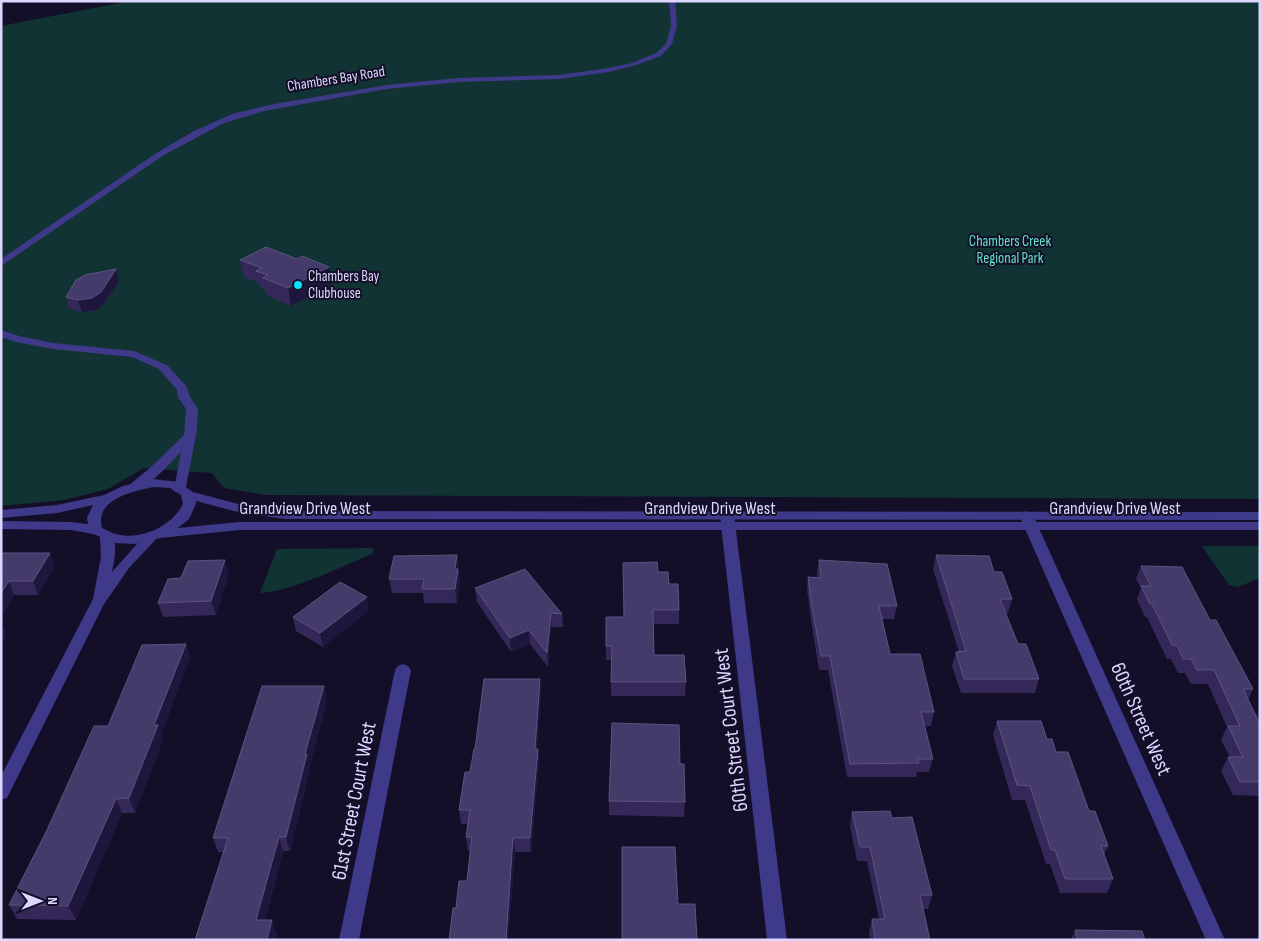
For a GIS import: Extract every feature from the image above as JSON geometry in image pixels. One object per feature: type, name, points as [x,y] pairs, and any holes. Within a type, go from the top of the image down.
[{"type":"street","name":"Chambers Bay Road","points":[[1,262],[100,193],[176,144],[196,132],[219,123],[238,116],[282,105],[371,90],[464,80],[558,77],[601,73],[620,68],[652,57],[666,49],[670,43],[673,30],[672,1]]},
{"type":"street","points":[[1,334],[52,346],[134,354],[163,367],[183,389],[184,396],[192,409],[184,492]]},
{"type":"street","points":[[1,514],[57,509],[108,498],[150,476],[188,438]]},
{"type":"street","points":[[1,793],[98,602],[124,565],[156,536],[176,525],[186,515],[190,502],[184,492],[173,485],[154,483],[134,486]]},
{"type":"street","name":"Grandview Drive West","points":[[184,492],[238,508],[285,515],[727,521]]},
{"type":"street","points":[[98,602],[108,557],[102,534],[94,518],[99,506],[108,498]]},
{"type":"street","name":"Grandview Drive West","points":[[156,536],[239,526],[727,521],[1029,521],[1260,516]]},
{"type":"street","name":"60th Street Court West","points":[[727,521],[777,940]]},
{"type":"street","name":"Grandview Drive West","points":[[1029,521],[1260,526]]},
{"type":"street","name":"60th Street West","points":[[1029,521],[1216,940]]},
{"type":"street","points":[[1,525],[71,526],[129,541],[156,536]]},
{"type":"street","name":"61st Street Court West","points":[[349,940],[403,670]]},
{"type":"green space","name":"Chambers Creek Regional Park","points":[[130,1],[1260,1],[1260,499],[266,495],[224,488],[212,473],[144,468],[108,489],[64,500],[1,506],[1,26]]},
{"type":"green space","points":[[1202,546],[1260,546],[1260,578],[1238,587],[1229,585]]},
{"type":"green space","points":[[374,548],[372,554],[316,578],[272,592],[260,593],[277,549]]},
{"type":"building","points":[[266,247],[297,259],[302,256],[329,267],[288,288],[263,278],[268,275],[256,271],[262,268],[240,260]]},
{"type":"building","points":[[116,269],[101,292],[92,298],[78,300],[66,297],[76,280],[85,275]]},
{"type":"building","points":[[1,553],[50,553],[33,581],[9,581],[1,593]]},
{"type":"building","points":[[457,555],[455,569],[458,569],[455,589],[422,589],[424,579],[389,579],[394,556]]},
{"type":"building","points":[[936,555],[989,556],[994,572],[1002,572],[1012,599],[1000,599],[1018,644],[1026,644],[1039,679],[964,679],[956,652],[966,651]]},
{"type":"building","points":[[225,560],[211,601],[158,603],[168,579],[181,578],[188,561]]},
{"type":"building","points":[[819,560],[887,564],[897,606],[879,606],[890,654],[920,654],[934,712],[921,712],[933,759],[918,759],[919,763],[850,764],[830,656],[821,656],[812,607],[808,577],[821,578]]},
{"type":"building","points":[[657,562],[658,572],[668,572],[669,584],[678,584],[679,610],[653,610],[654,655],[684,655],[686,682],[611,682],[612,646],[606,646],[606,617],[624,617],[623,563]]},
{"type":"building","points":[[1141,566],[1182,567],[1210,620],[1216,620],[1253,689],[1243,689],[1260,724],[1260,782],[1240,782],[1228,757],[1243,757],[1228,726],[1240,726],[1214,670],[1197,670],[1191,659],[1183,659],[1177,645],[1172,645],[1141,586],[1151,586]]},
{"type":"building","points":[[525,569],[562,614],[551,613],[547,653],[529,630],[510,638],[475,588]]},
{"type":"building","points":[[340,582],[367,597],[320,633],[293,617]]},
{"type":"building","points":[[186,644],[154,725],[158,725],[129,798],[116,799],[68,906],[9,905],[47,830],[94,726],[108,726],[142,645]]},
{"type":"building","points":[[484,679],[540,679],[535,749],[538,749],[530,838],[513,838],[506,940],[449,940],[453,908],[456,908],[459,881],[467,881],[472,837],[466,837],[470,810],[459,810],[465,772],[470,772],[475,749]]},
{"type":"building","points":[[262,686],[324,686],[305,754],[307,754],[286,837],[279,837],[256,920],[272,920],[267,940],[195,940],[228,838],[213,838]]},
{"type":"building","points":[[997,721],[1041,721],[1047,739],[1052,739],[1056,752],[1068,752],[1089,811],[1095,811],[1108,846],[1101,846],[1113,879],[1065,879],[1055,850],[1051,850],[1030,786],[1017,785]]},
{"type":"building","points":[[612,723],[679,725],[680,764],[684,764],[685,802],[609,801]]},
{"type":"building","points":[[890,811],[892,818],[912,817],[932,895],[920,895],[930,940],[875,940],[872,919],[885,919],[870,847],[860,847],[852,812]]},
{"type":"building","points":[[622,847],[675,847],[678,904],[695,904],[697,940],[622,940]]},
{"type":"building","points":[[1075,930],[1142,931],[1145,940],[1078,940]]},
{"type":"place","name":"Chambers Bay Clubhouse","points":[[298,285]]}]
